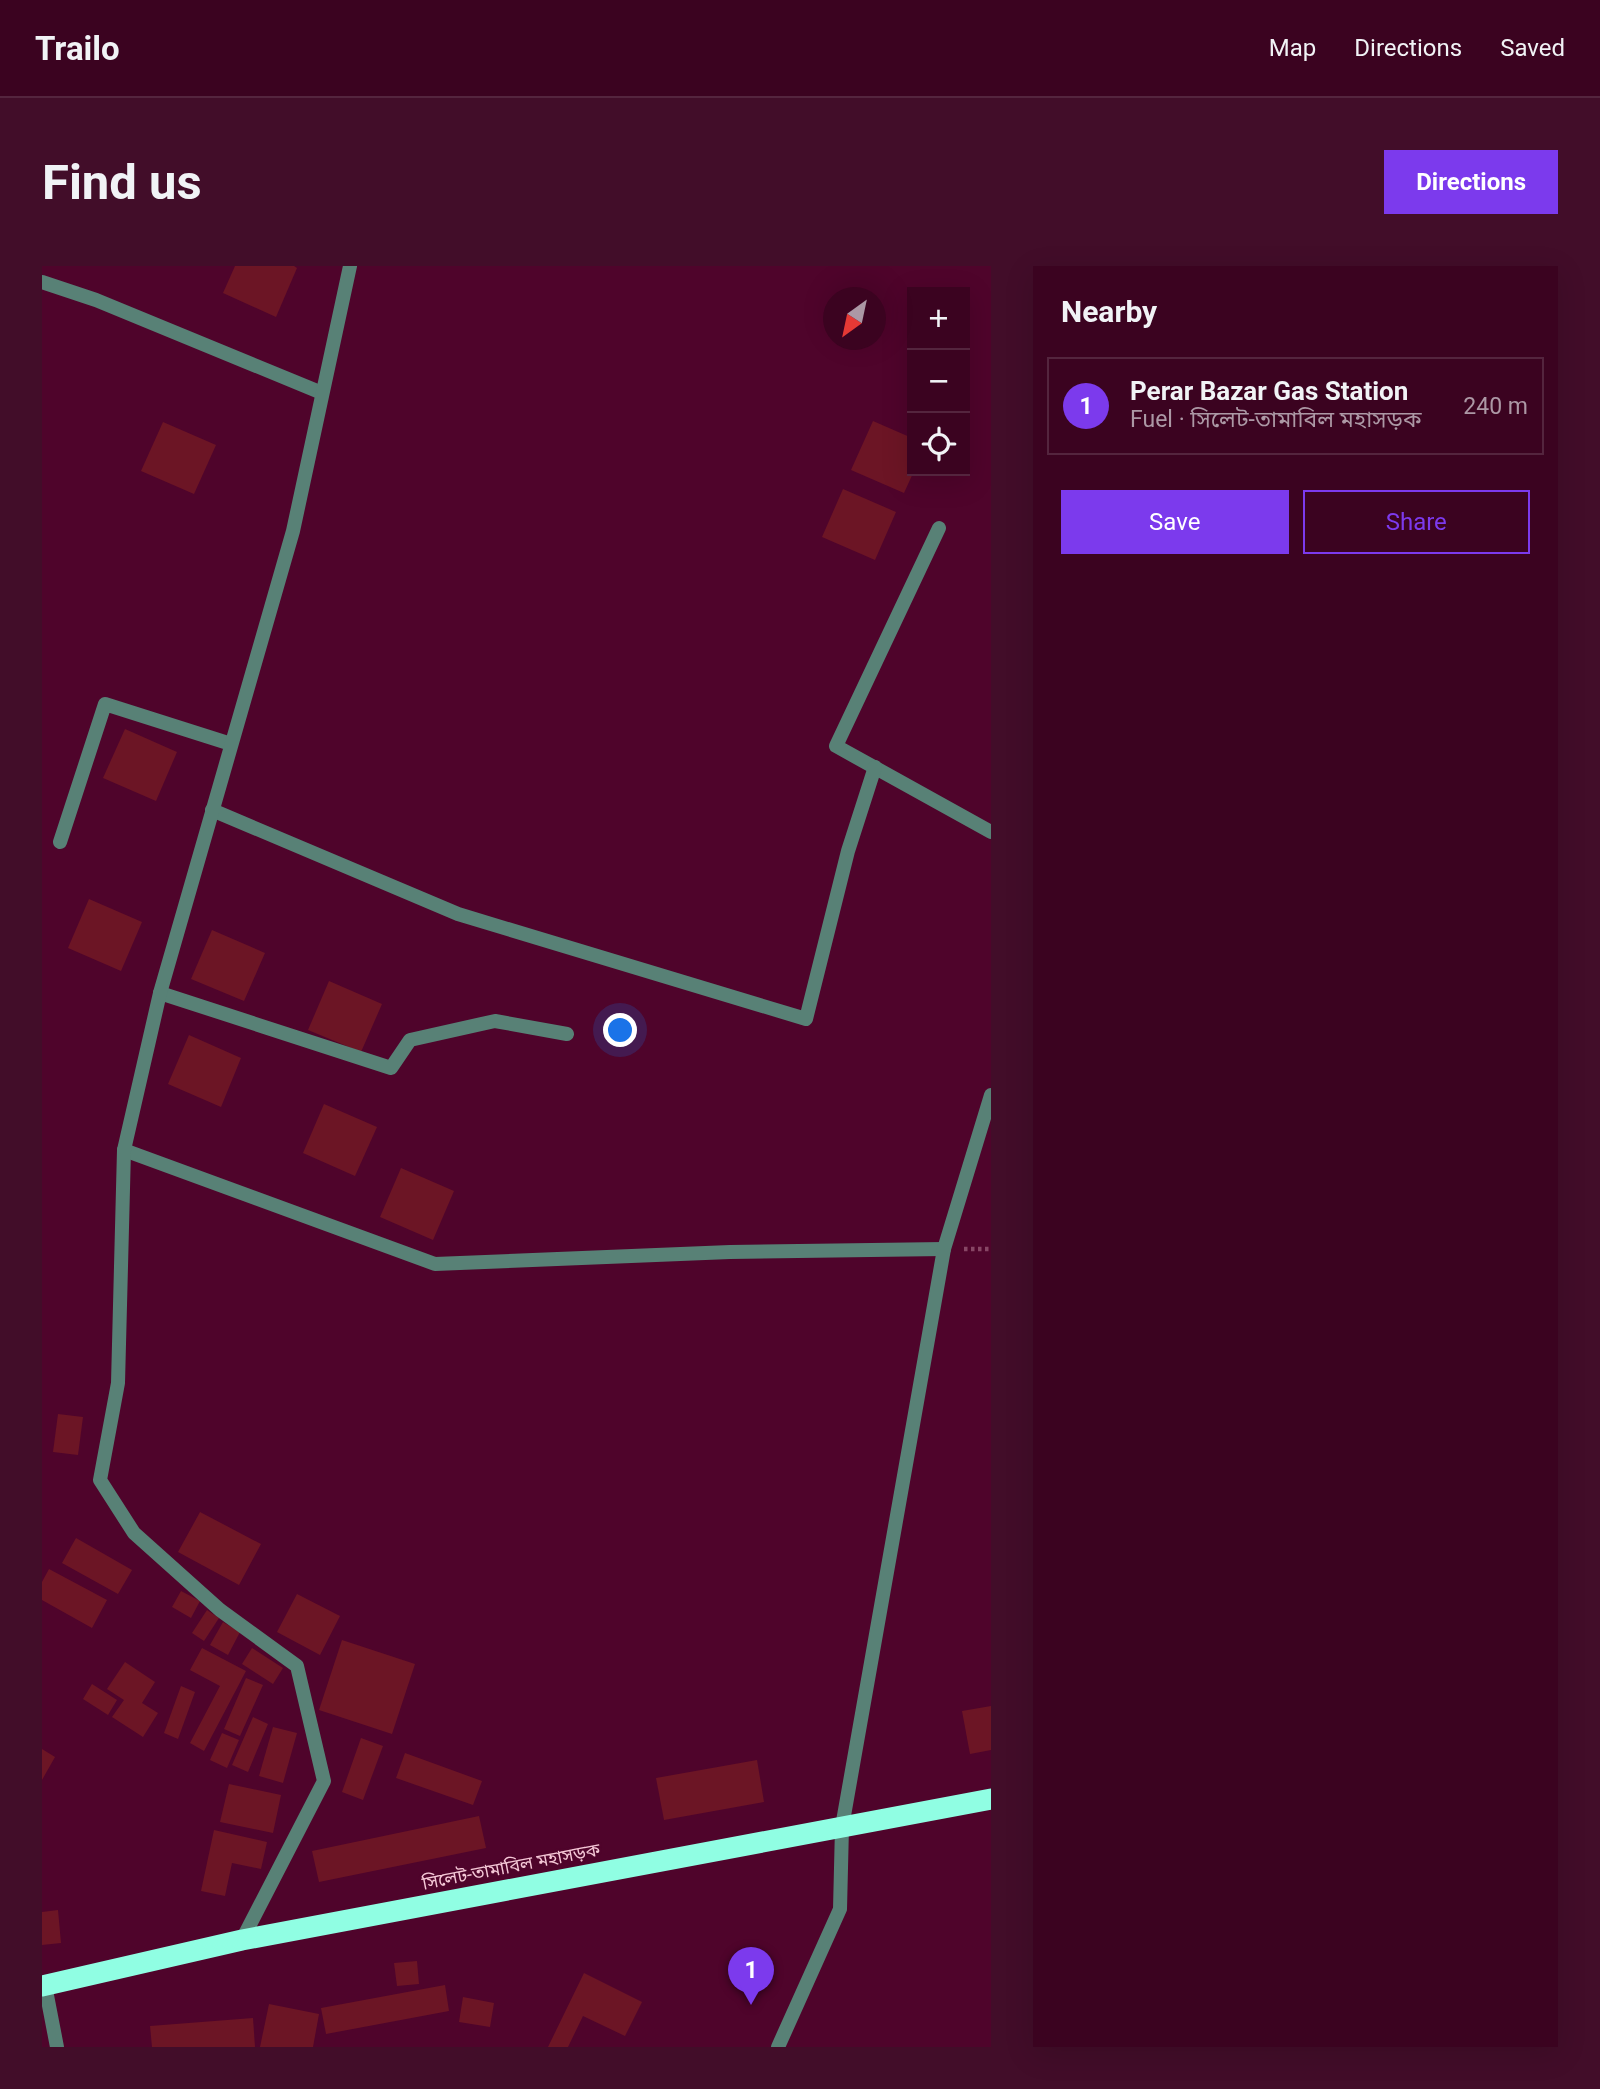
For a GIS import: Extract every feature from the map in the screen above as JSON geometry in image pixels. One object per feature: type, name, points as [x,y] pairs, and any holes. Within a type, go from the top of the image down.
[{"type":"highway","name":"সিলেট-তামাবিল মহাসড়ক","points":[[44,1986],[242,1940],[991,1798]]},
{"type":"street","points":[[242,1940],[324,1781],[298,1666],[220,1610],[134,1533],[100,1480],[118,1382],[124,1150],[160,993],[293,531],[350,266]]},
{"type":"street","points":[[42,282],[96,300],[322,393]]},
{"type":"street","points":[[939,528],[836,746],[991,832]]},
{"type":"street","points":[[60,842],[105,704],[232,744]]},
{"type":"street","points":[[212,810],[458,914],[806,1019],[848,851],[875,767]]},
{"type":"street","points":[[160,993],[391,1068],[410,1040],[495,1021],[566,1034]]},
{"type":"street","points":[[778,2047],[840,1909],[842,1827],[944,1249],[991,1095]]},
{"type":"street","points":[[124,1150],[435,1264],[730,1252],[944,1249]]},
{"type":"street","points":[[44,1986],[57,2047]]},
{"type":"building","points":[[235,266],[297,268],[276,317],[223,293]]},
{"type":"building","points":[[873,421],[907,436],[907,476],[912,476],[904,493],[851,470]]},
{"type":"building","points":[[163,422],[216,445],[194,494],[141,471]]},
{"type":"building","points":[[843,489],[896,512],[875,560],[822,537]]},
{"type":"building","points":[[125,729],[177,752],[156,801],[103,778]]},
{"type":"building","points":[[89,899],[142,922],[121,971],[68,948]]},
{"type":"building","points":[[212,930],[265,953],[244,1001],[191,979]]},
{"type":"building","points":[[329,981],[382,1004],[361,1052],[308,1030]]},
{"type":"building","points":[[189,1035],[241,1058],[221,1107],[168,1084]]},
{"type":"building","points":[[324,1104],[377,1127],[355,1176],[303,1153]]},
{"type":"building","points":[[401,1168],[454,1191],[433,1240],[380,1217]]},
{"type":"building","points":[[58,1414],[83,1417],[78,1455],[53,1452]]},
{"type":"building","points":[[200,1512],[261,1544],[239,1585],[178,1552]]},
{"type":"building","points":[[76,1538],[132,1570],[118,1594],[62,1563]]},
{"type":"building","points":[[49,1569],[107,1600],[92,1628],[42,1600],[42,1582]]},
{"type":"building","points":[[181,1591],[200,1601],[191,1618],[172,1607]]},
{"type":"building","points":[[297,1594],[340,1616],[320,1655],[277,1632]]},
{"type":"building","points":[[207,1610],[219,1618],[204,1641],[192,1633]]},
{"type":"building","points":[[223,1622],[240,1632],[228,1655],[210,1645]]},
{"type":"building","points":[[342,1640],[415,1664],[392,1734],[319,1710]]},
{"type":"building","points":[[202,1648],[246,1671],[204,1751],[190,1743],[220,1686],[190,1670]]},
{"type":"building","points":[[252,1648],[283,1668],[273,1684],[242,1664]]},
{"type":"building","points":[[125,1662],[155,1682],[142,1703],[158,1713],[143,1737],[112,1717],[124,1700],[107,1689]]},
{"type":"building","points":[[246,1678],[263,1685],[240,1736],[224,1729]]},
{"type":"building","points":[[92,1684],[117,1700],[108,1715],[83,1699]]},
{"type":"building","points":[[181,1686],[195,1692],[178,1739],[164,1733]]},
{"type":"building","points":[[991,1706],[991,1750],[970,1754],[962,1711]]},
{"type":"building","points":[[253,1717],[268,1724],[248,1772],[232,1765]]},
{"type":"building","points":[[273,1727],[297,1733],[283,1783],[259,1776]]},
{"type":"building","points":[[222,1733],[239,1740],[227,1768],[210,1760]]},
{"type":"building","points":[[361,1738],[383,1746],[363,1800],[342,1792]]},
{"type":"building","points":[[42,1749],[55,1757],[42,1780]]},
{"type":"building","points":[[405,1753],[482,1781],[473,1805],[396,1778]]},
{"type":"building","points":[[757,1760],[764,1802],[664,1820],[656,1778]]},
{"type":"building","points":[[229,1784],[281,1795],[273,1833],[220,1822]]},
{"type":"building","points":[[479,1816],[486,1848],[319,1882],[312,1851]]},
{"type":"building","points":[[214,1830],[267,1842],[261,1869],[232,1863],[225,1896],[201,1891]]},
{"type":"building","points":[[58,1910],[61,1943],[42,1945],[42,1912]]},
{"type":"building","points":[[417,1961],[419,1984],[397,1986],[394,1963]]},
{"type":"building","points":[[584,1973],[642,2002],[625,2036],[583,2016],[568,2047],[548,2047]]},
{"type":"building","points":[[445,1985],[449,2011],[326,2034],[321,2008]]},
{"type":"building","points":[[463,1997],[494,2003],[490,2027],[459,2022]]},
{"type":"building","points":[[269,2004],[319,2014],[313,2047],[260,2047]]},
{"type":"building","points":[[253,2018],[255,2047],[152,2047],[150,2026]]},
{"type":"place","name":"Perar Bazar Gas Station","points":[[751,2005]]}]
